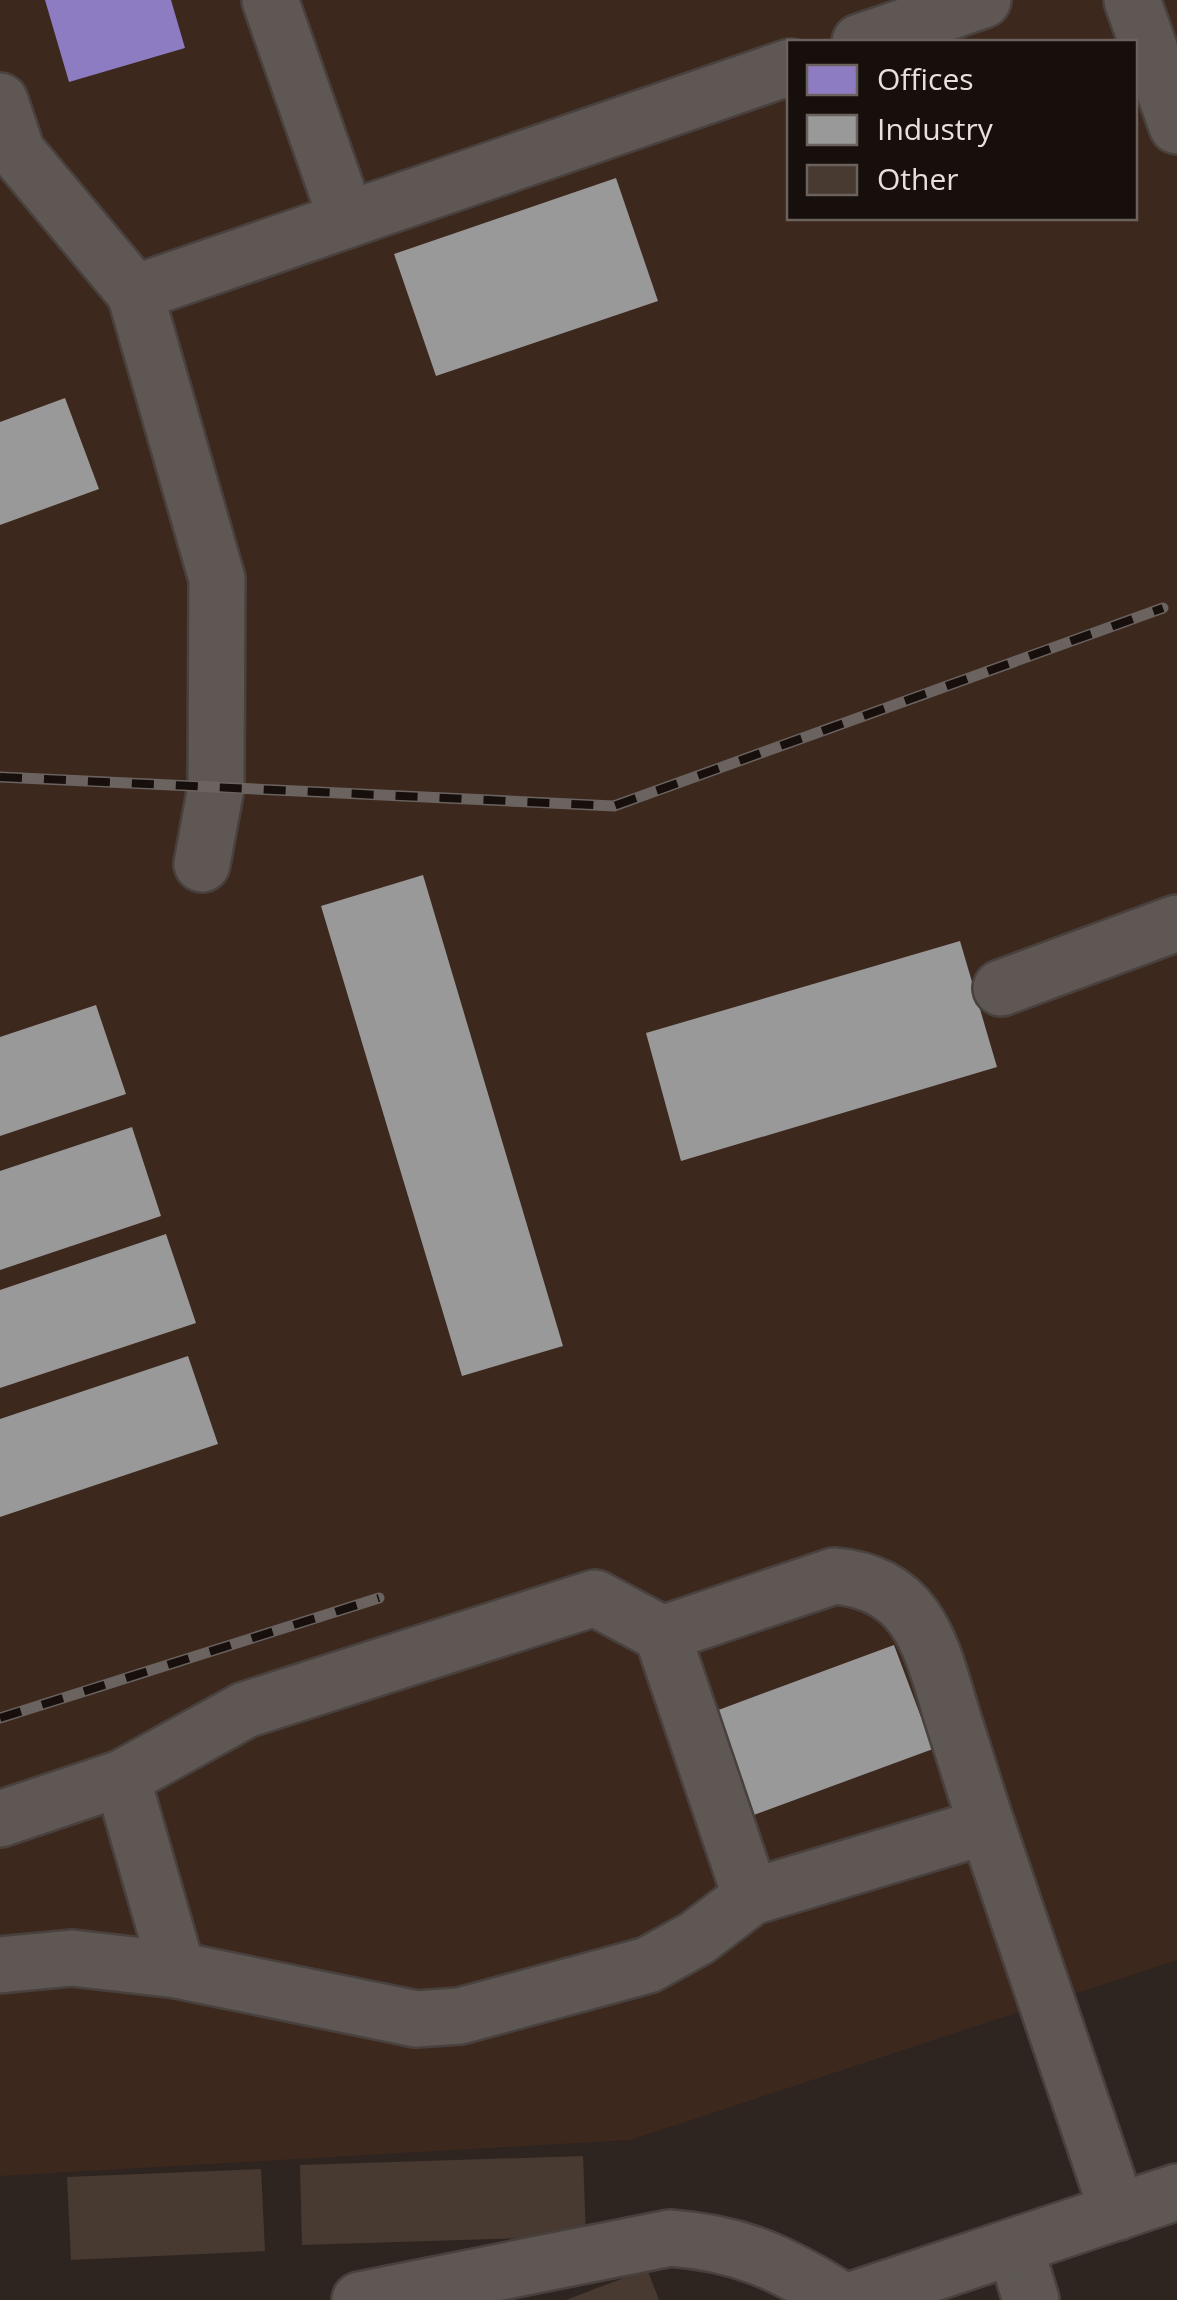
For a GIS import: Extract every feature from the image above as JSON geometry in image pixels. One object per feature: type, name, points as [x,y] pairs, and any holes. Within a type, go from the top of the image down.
[{"type":"street","points":[[270,0],[348,220]]},
{"type":"street","points":[[866,40],[983,0]]},
{"type":"street","points":[[1132,0],[1177,126]]},
{"type":"street","points":[[135,293],[787,68]]},
{"type":"street","points":[[0,101],[17,152],[135,293],[217,579],[216,787],[202,864]]},
{"type":"street","points":[[1001,988],[1177,923]]},
{"type":"street","points":[[662,1634],[834,1576],[862,1578],[890,1591],[912,1612],[929,1641],[987,1826],[1118,2212]]},
{"type":"street","points":[[0,1818],[122,1778],[245,1710],[595,1598],[662,1634],[751,1897]]},
{"type":"street","points":[[122,1778],[177,1970]]},
{"type":"street","points":[[0,1965],[72,1958],[177,1970],[416,2019],[460,2016],[648,1964],[697,1938],[751,1897],[987,1826]]},
{"type":"street","points":[[852,2300],[1177,2192]]},
{"type":"street","points":[[360,2300],[670,2238],[718,2241],[781,2263],[842,2300]]},
{"type":"street","points":[[1015,2247],[1030,2300]]},
{"type":"shaded area","points":[[0,0],[1177,0],[1177,1960],[630,2140],[0,2176]]},
{"type":"building: Offices","points":[[45,0],[171,0],[185,48],[69,82]]},
{"type":"building: Industry","points":[[616,178],[658,301],[436,376],[394,254]]},
{"type":"building: Industry","points":[[65,398],[99,489],[0,525],[0,422]]},
{"type":"building: Industry","points":[[423,875],[563,1346],[462,1376],[321,906]]},
{"type":"building: Industry","points":[[960,941],[997,1067],[681,1161],[646,1033]]},
{"type":"building: Industry","points":[[96,1005],[126,1094],[0,1136],[0,1037]]},
{"type":"building: Industry","points":[[132,1127],[161,1216],[0,1270],[0,1171]]},
{"type":"building: Industry","points":[[166,1234],[196,1323],[0,1388],[0,1290]]},
{"type":"building: Industry","points":[[188,1356],[218,1444],[0,1517],[0,1419]]},
{"type":"building: Industry","points":[[894,1645],[933,1749],[751,1816],[713,1712]]},
{"type":"building: Other","points":[[583,2156],[586,2236],[302,2245],[300,2165]]},
{"type":"building: Other","points":[[261,2169],[265,2251],[71,2260],[67,2177]]},
{"type":"building: Other","points":[[647,2269],[659,2300],[566,2300]]},
{"type":"railway","points":[[0,777],[614,806],[1163,608]]},
{"type":"railway","points":[[0,1718],[379,1598]]}]
